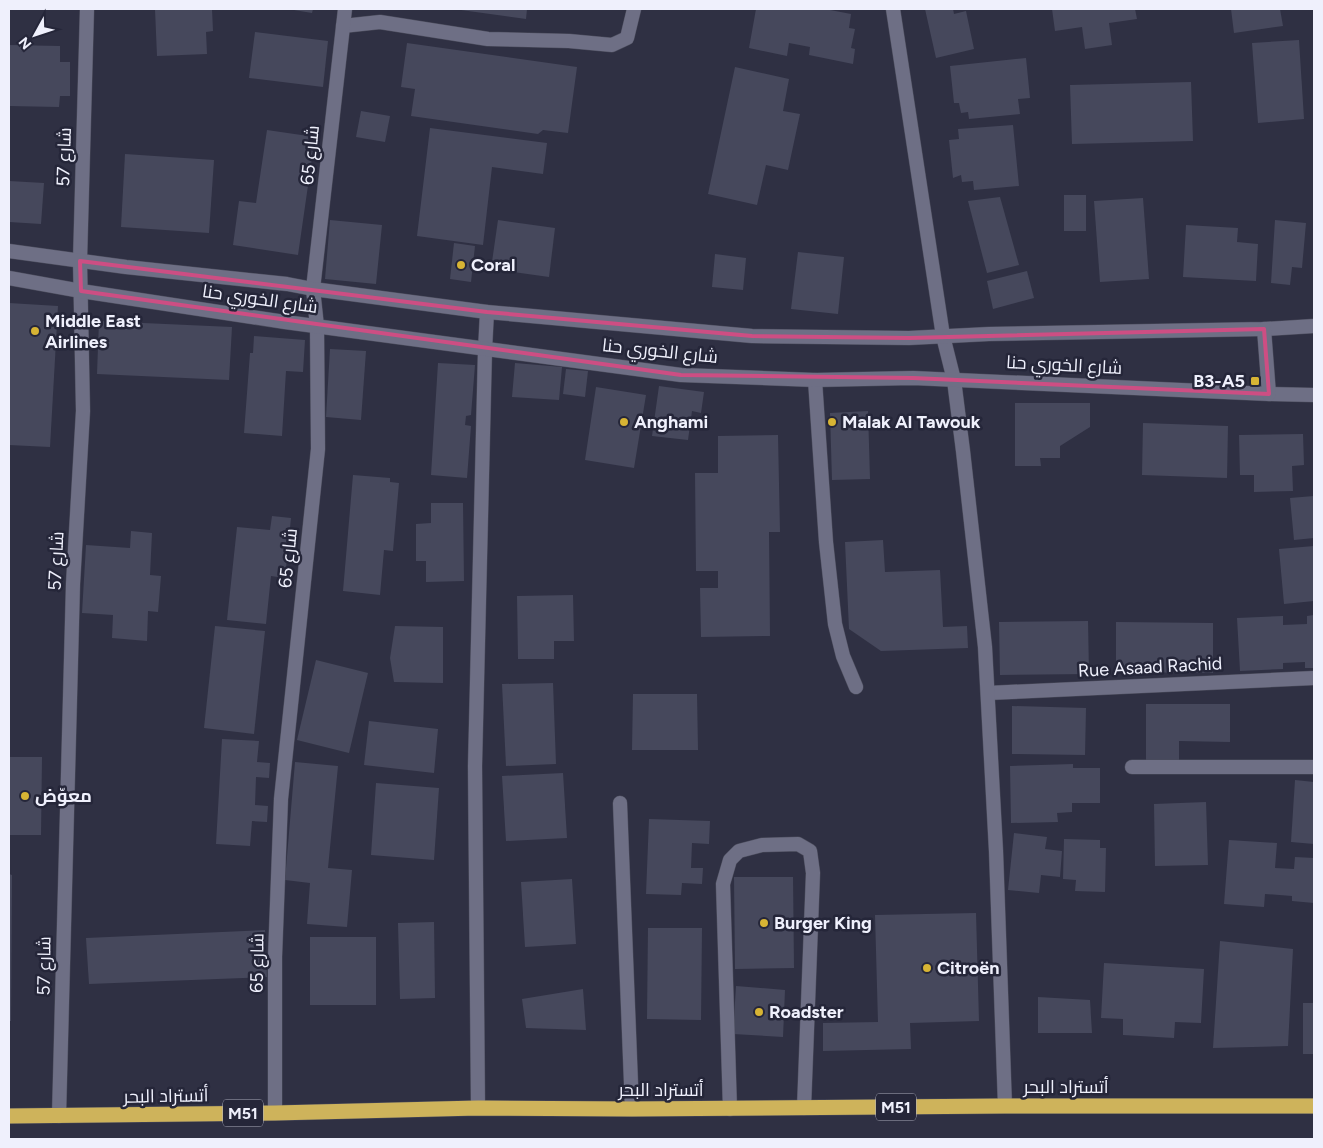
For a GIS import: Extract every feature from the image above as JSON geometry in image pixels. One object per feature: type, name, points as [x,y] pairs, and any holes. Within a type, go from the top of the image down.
[{"type":"highway","name":"أتستراد البحر","points":[[9,1116],[275,1113],[478,1108],[632,1110],[1005,1106],[1314,1106]]},
{"type":"street","name":"شارع 57","points":[[59,1116],[73,584],[83,410],[80,261],[87,9]]},
{"type":"street","name":"شارع 65","points":[[275,1113],[275,957],[280,799],[318,449],[317,326],[314,289],[345,9]]},
{"type":"street","points":[[343,26],[380,22],[488,39],[569,41],[612,45],[627,38],[634,9]]},
{"type":"street","points":[[893,9],[943,336],[954,380],[985,647],[996,851],[1005,1106]]},
{"type":"street","name":"شارع الخوري حنا","points":[[9,251],[80,261],[288,284],[487,312],[752,336],[909,338],[999,334],[1264,329],[1314,326]]},
{"type":"street","name":"شارع الخوري حنا","points":[[9,278],[81,291],[317,326],[681,375],[815,380],[913,378],[1314,395]]},
{"type":"street","points":[[478,1108],[475,766],[487,312]]},
{"type":"street","points":[[1264,329],[1269,394]]},
{"type":"street","points":[[815,380],[826,542],[835,624],[843,656],[856,687]]},
{"type":"street","name":"Rue Asaad Rachid","points":[[988,693],[1314,678]]},
{"type":"street","points":[[1132,767],[1314,767]]},
{"type":"street","points":[[620,803],[632,1110]]},
{"type":"street","points":[[730,1109],[723,884],[730,860],[738,851],[762,845],[798,844],[810,851],[813,873],[804,1108]]},
{"type":"highlighted area","points":[[80,261],[487,312],[752,336],[909,338],[1264,329],[1269,394],[913,378],[681,375],[81,291]]},
{"type":"building","points":[[155,9],[212,9],[213,31],[206,32],[207,54],[157,56]]},
{"type":"building","points":[[294,9],[313,9],[312,13]]},
{"type":"building","points":[[461,9],[527,9],[526,19]]},
{"type":"building","points":[[756,9],[825,9],[851,14],[849,28],[855,29],[851,48],[855,49],[853,64],[809,55],[810,47],[789,43],[787,56],[749,48]]},
{"type":"building","points":[[925,9],[953,9],[954,14],[966,11],[974,49],[936,58]]},
{"type":"building","points":[[1052,9],[1135,9],[1137,19],[1109,23],[1112,45],[1085,49],[1082,27],[1055,31]]},
{"type":"building","points":[[1231,9],[1280,9],[1283,26],[1234,33]]},
{"type":"building","points":[[255,32],[328,41],[323,87],[249,78]]},
{"type":"building","points":[[1299,40],[1304,119],[1258,123],[1252,43]]},
{"type":"building","points":[[407,43],[577,67],[568,133],[543,130],[538,134],[411,116],[415,89],[401,87]]},
{"type":"building","points":[[9,45],[60,46],[60,62],[70,62],[70,96],[60,96],[59,107],[9,106]]},
{"type":"building","points":[[1026,58],[1030,98],[1018,99],[1020,114],[969,119],[968,112],[961,113],[959,103],[954,103],[950,66]]},
{"type":"building","points":[[735,67],[789,79],[783,111],[800,114],[788,170],[766,165],[757,205],[708,194]]},
{"type":"building","points":[[1191,82],[1193,141],[1072,144],[1070,85]]},
{"type":"building","points":[[361,111],[390,116],[385,142],[356,137]]},
{"type":"building","points":[[1013,125],[1019,186],[974,190],[973,181],[962,182],[961,175],[953,178],[949,140],[959,139],[958,129]]},
{"type":"building","points":[[430,128],[547,143],[543,174],[492,167],[483,245],[417,236]]},
{"type":"building","points":[[267,130],[315,137],[298,255],[233,245],[239,201],[256,203]]},
{"type":"building","points":[[125,154],[214,160],[209,233],[121,227]]},
{"type":"building","points":[[9,181],[44,183],[41,224],[9,222]]},
{"type":"building","points":[[1064,195],[1086,195],[1086,231],[1064,231]]},
{"type":"building","points":[[1000,197],[1019,265],[987,273],[968,201]]},
{"type":"building","points":[[1143,198],[1149,279],[1100,282],[1094,201]]},
{"type":"building","points":[[330,220],[382,225],[376,284],[325,279]]},
{"type":"building","points":[[498,220],[555,228],[549,277],[491,269]]},
{"type":"building","points":[[1275,220],[1306,223],[1302,268],[1292,267],[1290,285],[1271,283]]},
{"type":"building","points":[[1186,225],[1238,228],[1237,242],[1258,244],[1256,281],[1183,277]]},
{"type":"building","points":[[454,243],[475,246],[471,282],[450,279]]},
{"type":"building","points":[[798,252],[844,257],[838,314],[791,309]]},
{"type":"building","points":[[715,254],[746,258],[743,290],[712,287]]},
{"type":"building","points":[[1027,271],[1034,298],[993,309],[987,281]]},
{"type":"building","points":[[9,303],[58,306],[50,447],[9,445]]},
{"type":"building","points":[[99,321],[232,327],[229,380],[97,374]]},
{"type":"building","points":[[254,336],[305,340],[303,372],[286,371],[282,436],[244,433],[250,353],[253,353]]},
{"type":"building","points":[[330,349],[366,351],[361,420],[326,417]]},
{"type":"building","points":[[438,363],[475,365],[471,415],[466,416],[465,425],[471,426],[467,478],[431,475]]},
{"type":"building","points":[[515,363],[562,367],[559,400],[512,397]]},
{"type":"building","points":[[566,369],[588,371],[585,397],[563,394]]},
{"type":"building","points":[[659,386],[704,392],[701,413],[692,411],[688,440],[652,436]]},
{"type":"building","points":[[596,387],[646,395],[634,468],[585,460]]},
{"type":"building","points":[[1015,403],[1090,403],[1090,427],[1060,446],[1060,458],[1040,458],[1041,466],[1015,466]]},
{"type":"building","points":[[868,411],[870,479],[832,480],[830,413]]},
{"type":"building","points":[[1143,423],[1228,426],[1227,478],[1142,475]]},
{"type":"building","points":[[1303,434],[1304,465],[1292,466],[1293,491],[1254,492],[1254,475],[1240,475],[1239,435]]},
{"type":"building","points":[[778,435],[780,532],[769,532],[770,636],[701,637],[700,588],[718,588],[718,571],[696,571],[695,473],[718,473],[718,436]]},
{"type":"building","points":[[353,475],[390,478],[390,482],[399,483],[393,551],[384,550],[380,595],[343,591]]},
{"type":"building","points":[[1314,496],[1314,538],[1294,540],[1290,498]]},
{"type":"building","points":[[431,503],[463,503],[464,581],[426,582],[426,561],[416,561],[416,524],[431,523]]},
{"type":"building","points":[[272,516],[291,518],[285,578],[271,576],[266,624],[227,620],[237,527],[270,530]]},
{"type":"building","points":[[131,531],[152,533],[150,575],[161,576],[158,612],[148,611],[147,641],[112,638],[113,615],[82,613],[86,545],[130,548]]},
{"type":"building","points":[[883,540],[885,572],[940,570],[943,627],[967,626],[968,648],[881,651],[849,629],[845,542]]},
{"type":"building","points":[[1314,546],[1314,601],[1284,604],[1279,549]]},
{"type":"building","points":[[573,595],[574,641],[554,641],[554,659],[518,659],[517,596]]},
{"type":"building","points":[[1314,615],[1314,668],[1305,668],[1305,662],[1283,663],[1283,669],[1240,671],[1237,618],[1283,616],[1283,625],[1307,624],[1307,616]]},
{"type":"building","points":[[1088,621],[1089,674],[1000,675],[999,622]]},
{"type":"building","points":[[1116,622],[1213,623],[1213,673],[1116,672]]},
{"type":"building","points":[[215,626],[265,631],[254,734],[204,728]]},
{"type":"building","points":[[395,626],[443,627],[443,683],[394,682],[390,658]]},
{"type":"building","points":[[316,660],[368,673],[349,753],[297,740]]},
{"type":"building","points":[[553,683],[556,764],[506,766],[502,684]]},
{"type":"building","points":[[633,694],[697,694],[698,750],[632,750]]},
{"type":"building","points":[[1146,704],[1230,704],[1230,742],[1179,741],[1179,762],[1146,762]]},
{"type":"building","points":[[1012,706],[1086,708],[1085,755],[1012,754]]},
{"type":"building","points":[[369,721],[438,729],[434,773],[364,765]]},
{"type":"building","points":[[222,739],[259,741],[257,762],[270,763],[269,778],[256,777],[255,805],[268,806],[267,822],[252,821],[250,846],[216,844]]},
{"type":"building","name":"معوّض","points":[[9,757],[42,757],[41,835],[9,835]]},
{"type":"building","points":[[295,762],[338,766],[328,868],[352,870],[347,927],[307,924],[310,883],[285,880]]},
{"type":"building","points":[[1073,764],[1073,768],[1100,768],[1100,803],[1072,803],[1072,812],[1057,813],[1058,822],[1011,823],[1010,766]]},
{"type":"building","points":[[563,773],[567,838],[506,841],[502,776]]},
{"type":"building","points":[[1295,780],[1314,782],[1314,844],[1291,842]]},
{"type":"building","points":[[376,783],[439,788],[434,860],[371,855]]},
{"type":"building","points":[[1206,802],[1208,865],[1155,866],[1154,804]]},
{"type":"building","points":[[649,819],[710,821],[709,844],[692,843],[691,868],[703,868],[702,884],[682,883],[681,895],[646,894]]},
{"type":"building","points":[[1014,833],[1047,837],[1045,849],[1062,851],[1060,877],[1041,875],[1039,893],[1008,890]]},
{"type":"building","points":[[1064,839],[1100,840],[1100,848],[1106,848],[1105,892],[1075,891],[1076,880],[1063,879]]},
{"type":"building","points":[[1229,840],[1277,843],[1275,868],[1294,869],[1295,857],[1314,858],[1314,903],[1292,901],[1292,896],[1265,894],[1264,907],[1224,904]]},
{"type":"building","points":[[9,874],[12,875],[11,1021],[9,1021]]},
{"type":"building","name":"Burger King","points":[[734,877],[793,877],[794,968],[735,969]]},
{"type":"building","points":[[572,879],[576,944],[525,947],[521,882]]},
{"type":"building","name":"Citroën","points":[[976,913],[979,1021],[910,1023],[911,1049],[823,1051],[823,1023],[878,1022],[875,915]]},
{"type":"building","points":[[434,922],[435,998],[400,999],[398,923]]},
{"type":"building","points":[[648,928],[702,928],[701,1020],[647,1019]]},
{"type":"building","points":[[265,930],[267,977],[89,984],[86,938]]},
{"type":"building","points":[[310,937],[376,937],[376,1005],[310,1005]]},
{"type":"building","points":[[1220,941],[1293,949],[1288,1046],[1213,1048]]},
{"type":"building","points":[[1104,963],[1204,969],[1201,1023],[1175,1022],[1174,1038],[1123,1035],[1123,1019],[1101,1018]]},
{"type":"building","name":"Roadster","points":[[736,986],[785,990],[783,1037],[733,1034]]},
{"type":"building","points":[[583,989],[586,1030],[526,1028],[522,999]]},
{"type":"building","points":[[1038,997],[1090,1000],[1092,1033],[1038,1033]]},
{"type":"building","points":[[1303,1003],[1314,1003],[1314,1054],[1303,1054]]},
{"type":"place","name":"Coral","points":[[461,265]]},
{"type":"place","name":"Middle East Airlines","points":[[35,331]]},
{"type":"place","name":"B3-A5","points":[[1255,381]]},
{"type":"place","name":"Anghami","points":[[624,422]]},
{"type":"place","name":"Malak Al Tawouk","points":[[832,422]]},
{"type":"place","name":"معوّض","points":[[25,796]]},
{"type":"place","name":"Burger King","points":[[764,923]]},
{"type":"place","name":"Citroën","points":[[927,968]]},
{"type":"place","name":"Roadster","points":[[759,1012]]}]
